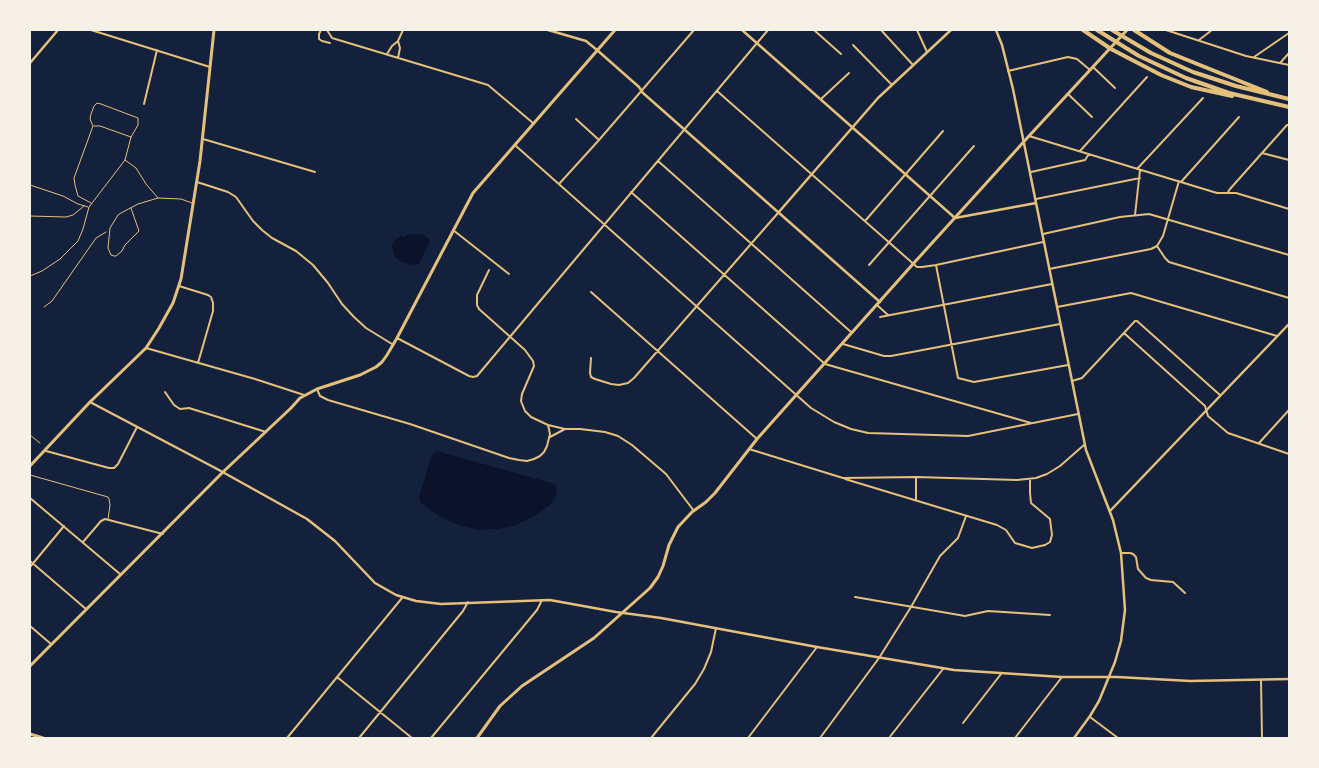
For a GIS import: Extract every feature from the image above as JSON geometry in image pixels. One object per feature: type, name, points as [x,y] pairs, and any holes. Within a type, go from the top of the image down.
[{"type":"highway","points":[[1083,30],[1153,71],[1180,83],[1289,107]]},
{"type":"highway","points":[[1097,30],[1133,53],[1180,75],[1223,91],[1261,101]]},
{"type":"highway","points":[[1112,30],[1151,53],[1193,72],[1230,84],[1289,99]]},
{"type":"highway","points":[[1134,30],[1174,55],[1281,97]]},
{"type":"main road","points":[[30,466],[90,402],[146,348],[169,312],[179,286],[197,182],[214,30]]},
{"type":"main road","points":[[30,666],[224,472],[304,395],[368,372],[382,362],[388,355],[477,188],[614,30]]},
{"type":"main road","points":[[477,738],[500,706],[522,686],[594,638],[644,594],[658,577],[678,526],[715,493],[757,439],[797,394],[1126,31]]},
{"type":"main road","points":[[30,734],[43,738]]},
{"type":"street","points":[[30,63],[58,30]]},
{"type":"street","points":[[92,30],[210,67]]},
{"type":"street","points":[[321,30],[318,34],[319,39],[330,43]]},
{"type":"street","points":[[327,30],[332,38],[488,85],[533,123]]},
{"type":"street","points":[[387,54],[398,41],[403,30]]},
{"type":"street","points":[[548,30],[586,41],[597,50],[878,303],[888,315]]},
{"type":"street","points":[[559,184],[694,30]]},
{"type":"street","points":[[742,30],[955,218],[1140,178]]},
{"type":"street","points":[[397,338],[469,376],[474,377],[478,374],[768,30]]},
{"type":"street","points":[[814,30],[841,54]]},
{"type":"street","points":[[881,30],[913,65]]},
{"type":"street","points":[[917,30],[927,52]]},
{"type":"street","points":[[591,358],[590,373],[604,382],[619,385],[628,383],[634,378],[698,307],[878,98],[951,30]]},
{"type":"street","points":[[996,30],[1002,45],[1024,142],[1084,444],[1110,511],[1121,553],[1124,626],[1119,651],[1099,701],[1074,738]]},
{"type":"street","points":[[1166,30],[1253,58],[1289,65]]},
{"type":"street","points":[[1199,40],[1212,30]]},
{"type":"street","points":[[1253,58],[1289,33]]},
{"type":"street","points":[[398,41],[400,48],[398,58]]},
{"type":"street","points":[[853,45],[892,85]]},
{"type":"street","points":[[144,104],[157,50]]},
{"type":"street","points":[[1280,63],[1289,53]]},
{"type":"street","points":[[1008,71],[1068,57],[1077,59],[1115,88]]},
{"type":"street","points":[[821,99],[849,73]]},
{"type":"street","points":[[1080,151],[1147,77]]},
{"type":"street","points":[[717,91],[918,267],[936,265],[1044,242]]},
{"type":"street","points":[[1068,94],[1092,117]]},
{"type":"street","points":[[1137,169],[1203,98]]},
{"type":"street","points":[[1049,269],[1151,249],[1157,246],[1163,236],[1180,182],[1239,117]]},
{"type":"street","points":[[576,119],[599,140]]},
{"type":"street","points":[[1228,192],[1288,125]]},
{"type":"street","points":[[865,222],[943,132]]},
{"type":"street","points":[[1029,136],[1217,193],[1236,193],[1289,209]]},
{"type":"street","points":[[203,139],[315,172]]},
{"type":"street","points":[[514,144],[812,408],[827,419],[846,428],[868,433],[968,436],[1078,414]]},
{"type":"street","points":[[869,265],[974,146]]},
{"type":"street","points":[[1262,152],[1289,160]]},
{"type":"street","points":[[1030,172],[1085,160],[1089,154]]},
{"type":"street","points":[[658,162],[852,333]]},
{"type":"street","points":[[1135,215],[1140,170]]},
{"type":"street","points":[[197,182],[228,192],[236,197],[262,230],[272,238],[296,251],[313,265],[354,317],[366,328],[393,344]]},
{"type":"street","points":[[631,192],[825,364],[1031,423]]},
{"type":"street","points":[[1042,234],[1135,215],[1149,214],[1289,255]]},
{"type":"street","points":[[453,230],[509,274]]},
{"type":"street","points":[[1157,246],[1169,262],[1289,298]]},
{"type":"street","points":[[936,265],[958,378],[974,382],[1068,364]]},
{"type":"street","points":[[489,270],[479,290],[477,305],[483,313],[525,350],[533,360],[534,366],[522,394],[521,401],[525,411],[531,417],[548,425],[566,430],[605,432],[618,436],[632,445],[666,474],[694,511]]},
{"type":"street","points":[[880,317],[1052,284]]},
{"type":"street","points":[[179,286],[208,295],[213,303],[212,314],[198,363]]},
{"type":"street","points":[[591,292],[757,439]]},
{"type":"street","points":[[1057,306],[1131,293],[1278,336]]},
{"type":"street","points":[[1071,381],[1082,378],[1137,321],[1220,395]]},
{"type":"street","points":[[843,344],[888,356],[1060,324]]},
{"type":"street","points":[[1110,511],[1288,326]]},
{"type":"street","points":[[1124,333],[1204,406],[1208,416],[1228,434],[1289,454]]},
{"type":"street","points":[[146,348],[256,379],[304,395]]},
{"type":"street","points":[[317,389],[320,396],[328,400],[410,424],[509,458],[527,460],[537,458],[544,452],[547,446],[550,434],[548,425]]},
{"type":"street","points":[[165,392],[174,405],[180,409],[189,408],[266,432]]},
{"type":"street","points":[[90,402],[224,472],[318,526],[376,583],[402,598],[433,604],[558,601],[943,669],[1062,677],[1190,681],[1289,679]]},
{"type":"street","points":[[1259,443],[1289,410]]},
{"type":"street","points":[[44,450],[114,468],[118,464],[137,427]]},
{"type":"street","points":[[549,438],[566,430]]},
{"type":"street","points":[[843,478],[1030,479],[1041,476],[1056,468],[1084,444]]},
{"type":"street","points":[[749,449],[1002,527],[1018,545],[1032,548],[1048,544],[1052,535],[1050,519],[1031,503],[1030,479]]},
{"type":"street","points":[[916,478],[916,500]]},
{"type":"street","points":[[30,498],[120,575]]},
{"type":"street","points":[[820,738],[879,658],[940,556],[958,538],[966,516]]},
{"type":"street","points":[[83,542],[101,522],[108,518],[162,534]]},
{"type":"street","points":[[30,567],[31,562],[64,526]]},
{"type":"street","points":[[1121,553],[1130,552],[1134,554],[1138,569],[1146,578],[1173,582],[1185,594]]},
{"type":"street","points":[[31,562],[86,609]]},
{"type":"street","points":[[855,597],[965,616],[988,611],[1050,615]]},
{"type":"street","points":[[287,738],[402,598]]},
{"type":"street","points":[[431,738],[537,610],[542,600]]},
{"type":"street","points":[[359,738],[463,611],[468,602]]},
{"type":"street","points":[[30,626],[51,644]]},
{"type":"street","points":[[651,738],[696,684],[711,652],[716,628]]},
{"type":"street","points":[[748,738],[816,647]]},
{"type":"street","points":[[889,738],[943,669]]},
{"type":"street","points":[[963,723],[1001,674]]},
{"type":"street","points":[[337,677],[412,738]]},
{"type":"street","points":[[1015,738],[1062,677]]},
{"type":"street","points":[[1261,680],[1262,738]]},
{"type":"street","points":[[1090,716],[1118,738]]},
{"type":"lane","points":[[30,276],[42,272],[60,259],[78,241],[88,214],[88,207],[124,160],[131,137],[138,125],[138,118],[96,103],[92,109],[90,119],[93,126],[74,178],[78,196],[91,203]]},
{"type":"lane","points":[[93,126],[100,126],[131,137]]},
{"type":"lane","points":[[124,160],[136,168],[158,198]]},
{"type":"lane","points":[[30,186],[63,196],[88,207]]},
{"type":"lane","points":[[131,208],[139,231],[116,256],[110,255],[108,248],[110,228],[118,215],[138,204],[158,198],[181,199],[193,203]]},
{"type":"lane","points":[[30,216],[66,217],[73,215],[85,206]]},
{"type":"lane","points":[[44,308],[52,300],[96,238],[106,232]]},
{"type":"lane","points":[[30,434],[40,443]]},
{"type":"lane","points":[[30,475],[108,497],[110,505],[108,518]]},
{"type":"water","points":[[409,234],[421,234],[430,241],[419,264],[411,265],[400,261],[393,252],[392,246],[394,241],[400,236],[404,237]]},
{"type":"water","points":[[437,451],[555,484],[557,489],[556,496],[550,505],[533,517],[513,526],[479,530],[458,525],[439,516],[421,503],[419,498],[431,456]]}]
